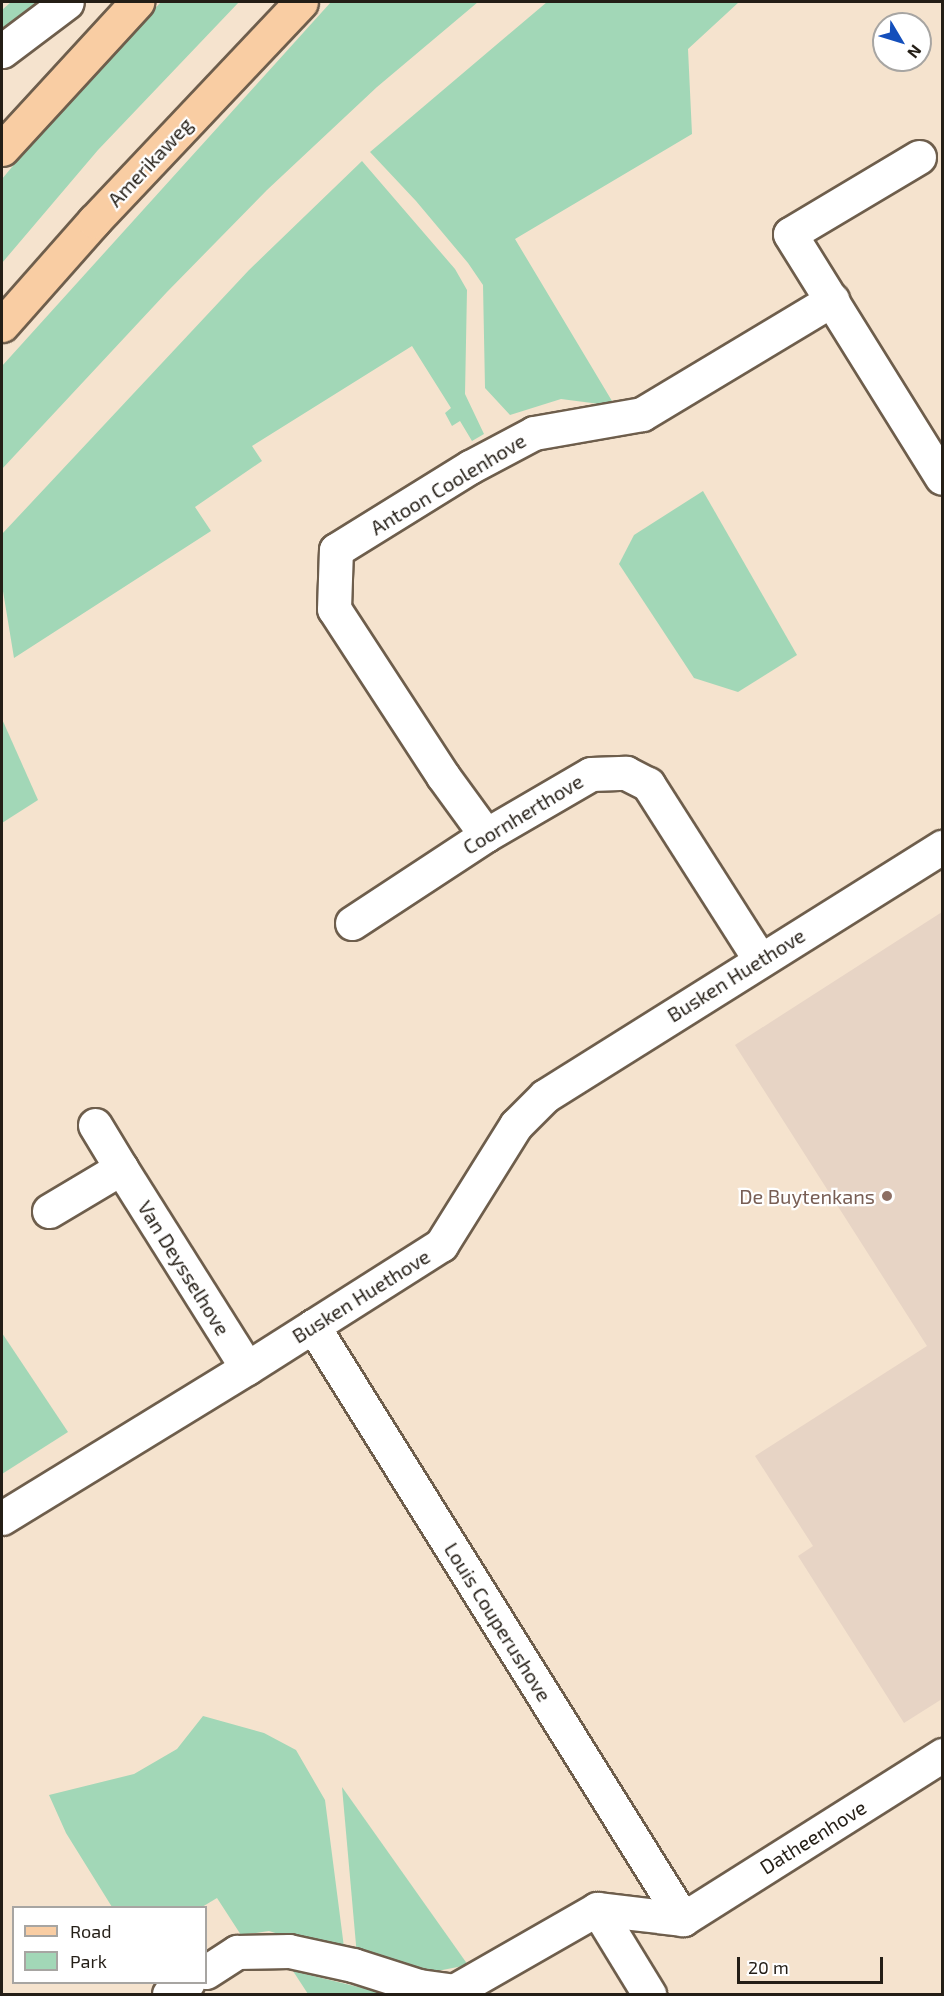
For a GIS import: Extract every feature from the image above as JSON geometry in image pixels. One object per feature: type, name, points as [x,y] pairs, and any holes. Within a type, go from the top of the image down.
[{"type":"main road","points":[[2,149],[137,2]]},
{"type":"main road","name":"Amerikaweg","points":[[2,325],[94,221],[301,2]]},
{"type":"street","points":[[2,51],[67,2]]},
{"type":"street","points":[[919,157],[790,234],[942,478]]},
{"type":"street","name":"Antoon Coolenhove","points":[[486,835],[443,776],[334,609],[336,550],[470,467],[534,433],[642,414],[832,300]]},
{"type":"street","name":"Coornherthove","points":[[352,923],[486,835],[591,774],[626,773],[648,784],[760,960]]},
{"type":"street","name":"Busken Huethove","points":[[2,1518],[247,1368],[441,1245],[516,1125],[545,1096],[942,847]]},
{"type":"street","name":"Van Deysselhove","points":[[95,1125],[247,1368]]},
{"type":"street","points":[[49,1211],[122,1168]]},
{"type":"street","name":"Louis Couperushove","points":[[314,1326],[683,1919]]},
{"type":"street","name":"Datheenhove","points":[[683,1919],[942,1755]]},
{"type":"street","points":[[597,1909],[649,1995]]},
{"type":"street","points":[[207,1971],[237,1952],[289,1950],[352,1965],[419,1986],[454,1991],[597,1909],[683,1919]]},
{"type":"street","points":[[169,1995],[186,1984]]},
{"type":"shaded area","name":"De Buytenkans","points":[[942,912],[942,1699],[904,1723],[798,1556],[813,1546],[755,1456],[927,1346],[735,1045]]},
{"type":"green space","points":[[11,2],[45,2],[2,34],[2,10]]},
{"type":"green space","points":[[161,2],[239,2],[98,150],[2,263],[2,179],[75,91]]},
{"type":"green space","points":[[331,2],[478,2],[377,87],[267,190],[167,292],[2,469],[2,366]]},
{"type":"green space","points":[[547,2],[739,2],[688,49],[692,134],[515,239],[615,406],[561,399],[510,415],[485,388],[483,285],[468,263],[416,201],[370,152]]},
{"type":"green space","points":[[362,161],[455,269],[467,290],[465,394],[484,434],[472,441],[460,421],[452,426],[445,413],[451,408],[412,346],[252,446],[262,461],[195,507],[211,531],[14,658],[2,585],[2,534],[249,270]]},
{"type":"green space","points":[[703,491],[797,655],[738,692],[694,678],[619,564],[634,535]]},
{"type":"green space","points":[[2,719],[38,800],[2,823]]},
{"type":"green space","points":[[2,1333],[68,1432],[2,1474]]},
{"type":"green space","points":[[203,1716],[264,1733],[296,1750],[325,1800],[345,1955],[269,1931],[241,1935],[217,1898],[204,1906],[111,1906],[66,1833],[49,1795],[134,1774],[177,1749]]},
{"type":"green space","points":[[342,1787],[468,1965],[427,1973],[357,1956]]},
{"type":"green space","points":[[293,1971],[387,1994],[308,1994]]},
{"type":"place","name":"De Buytenkans","points":[[887,1196]]}]
